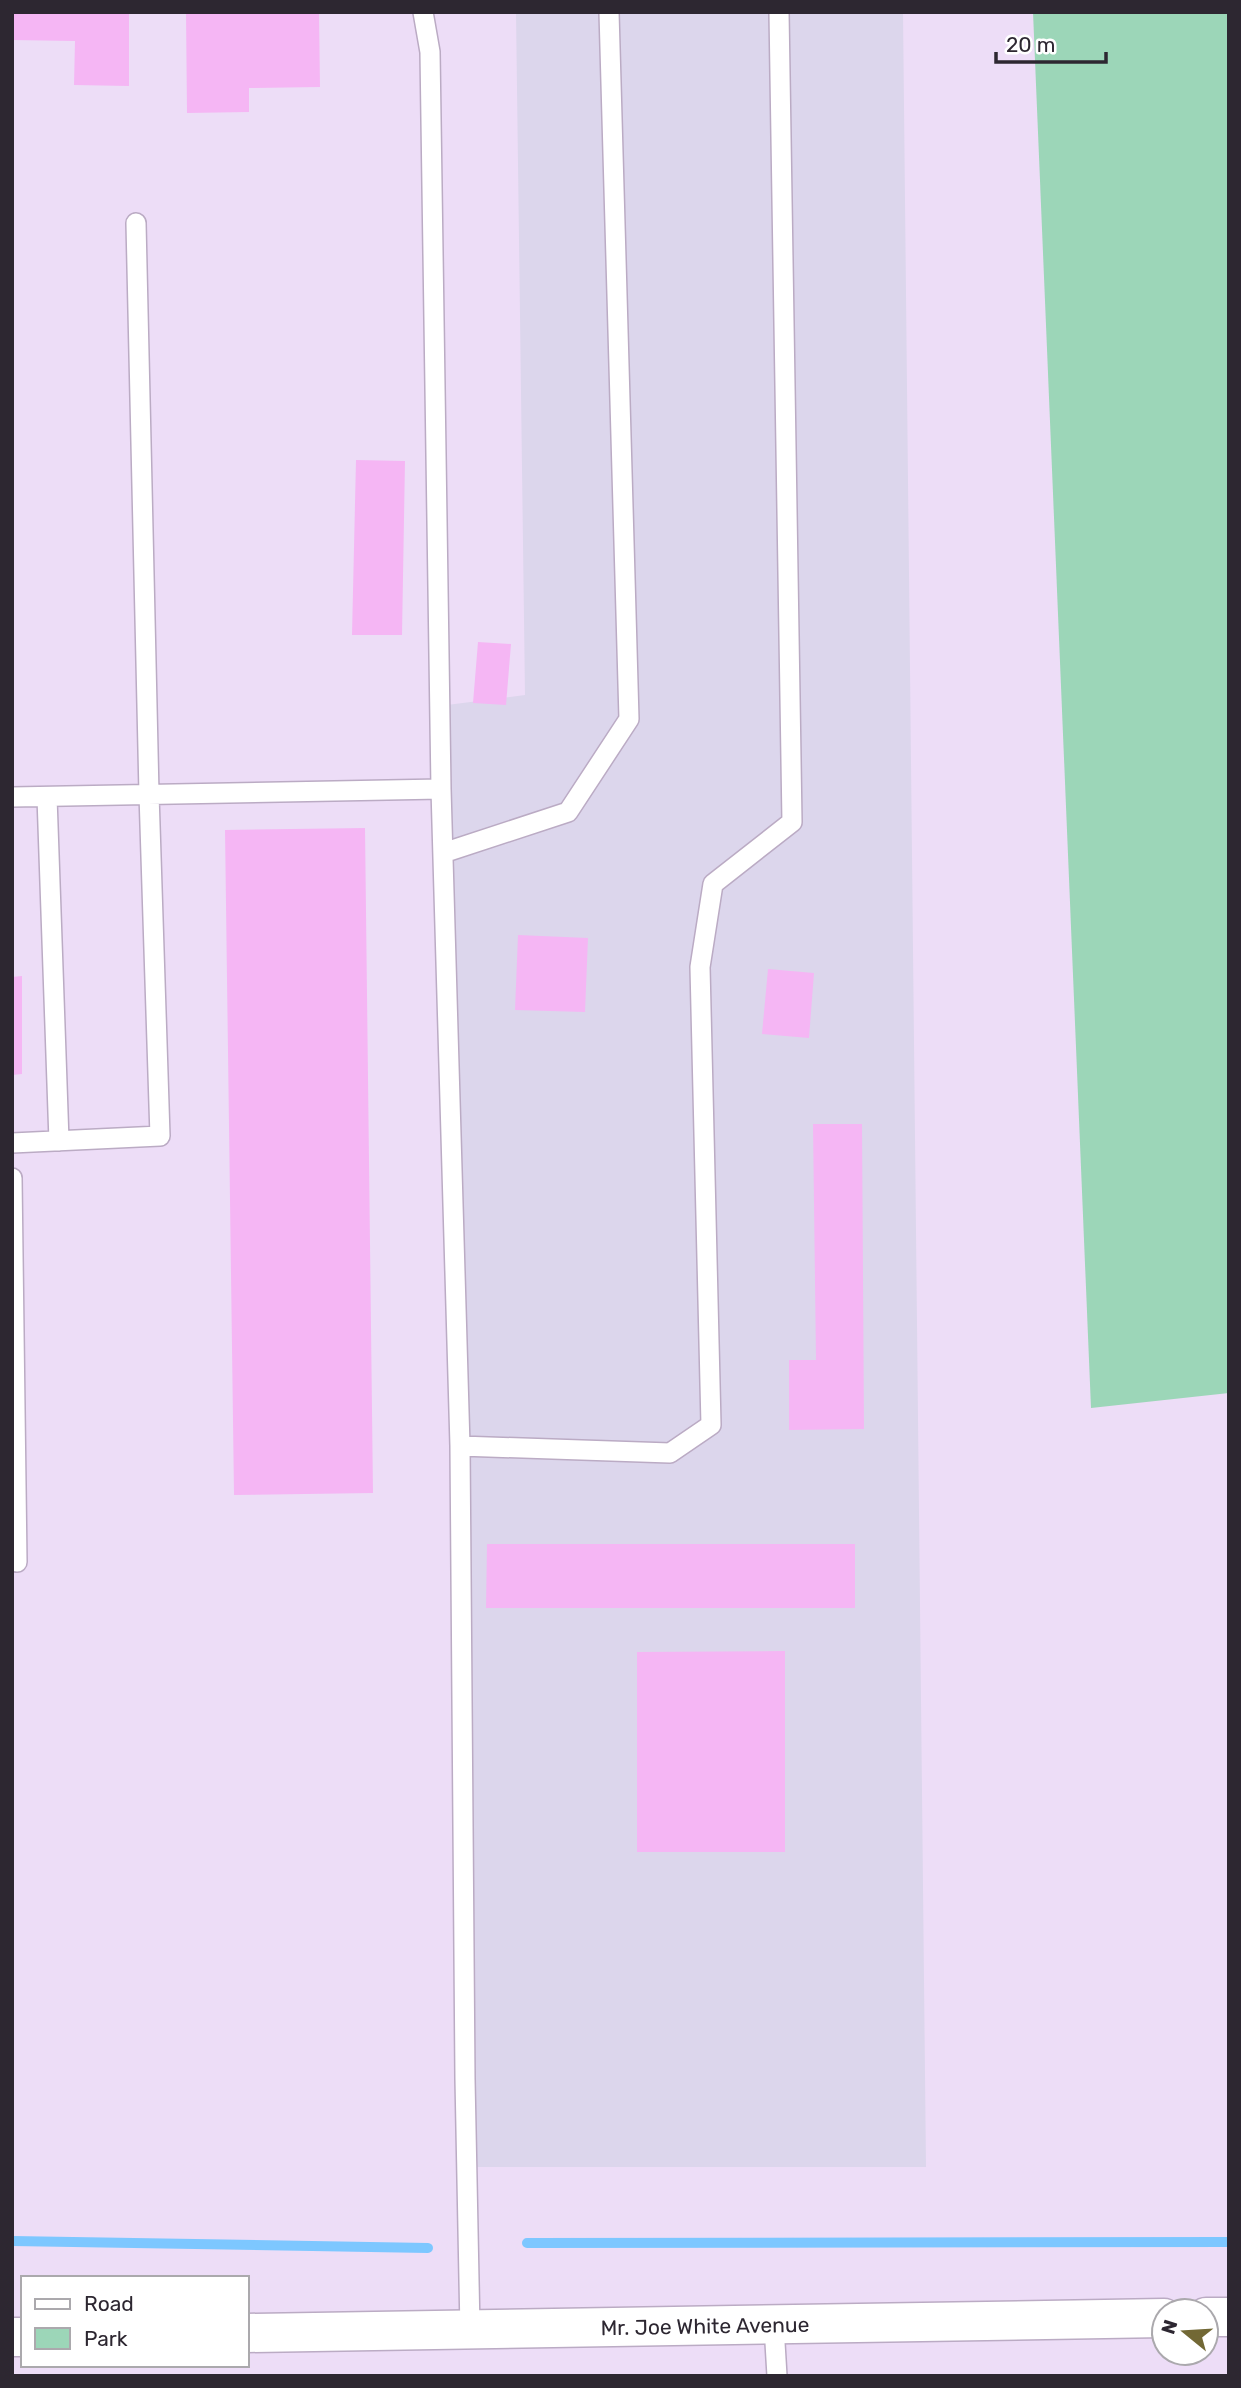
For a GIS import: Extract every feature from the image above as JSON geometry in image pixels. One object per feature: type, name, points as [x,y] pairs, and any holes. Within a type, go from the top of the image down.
[{"type":"street","name":"Mr. Joe White Avenue","points":[[248,2333],[1150,2318]]},
{"type":"lane","points":[[423,12],[430,52],[441,789],[460,1446],[470,2330]]},
{"type":"lane","points":[[443,853],[568,812],[629,719],[609,12]]},
{"type":"lane","points":[[460,1446],[670,1453],[711,1425],[700,967],[713,884],[792,822],[779,12]]},
{"type":"lane","points":[[12,1143],[160,1136],[136,223]]},
{"type":"lane","points":[[12,797],[441,789]]},
{"type":"lane","points":[[47,797],[59,1141]]},
{"type":"lane","points":[[12,1178],[17,1562]]},
{"type":"lane","points":[[775,2326],[777,2376]]},
{"type":"shaded area","points":[[516,12],[903,12],[926,2167],[473,2167],[447,705],[525,695]]},
{"type":"green space","points":[[1033,12],[1229,12],[1229,1393],[1091,1408]]},
{"type":"building","points":[[12,12],[129,12],[129,86],[74,85],[75,41],[12,40]]},
{"type":"building","points":[[186,12],[319,12],[320,87],[249,88],[249,112],[187,113]]},
{"type":"building","points":[[356,460],[405,461],[402,635],[352,635]]},
{"type":"building","points":[[478,642],[511,644],[506,705],[473,703]]},
{"type":"building","points":[[365,828],[373,1493],[234,1495],[225,830]]},
{"type":"building","points":[[518,935],[588,938],[585,1012],[515,1010]]},
{"type":"building","points":[[768,969],[814,973],[809,1038],[762,1034]]},
{"type":"building","points":[[22,976],[22,1074],[12,1075],[12,977]]},
{"type":"building","points":[[813,1124],[862,1124],[864,1429],[789,1430],[789,1360],[816,1360]]},
{"type":"building","points":[[487,1544],[855,1544],[855,1608],[486,1608]]},
{"type":"building","points":[[785,1651],[785,1852],[637,1852],[637,1652]]},
{"type":"waterway","points":[[12,2241],[428,2248]]},
{"type":"waterway","points":[[527,2243],[1229,2242]]}]
